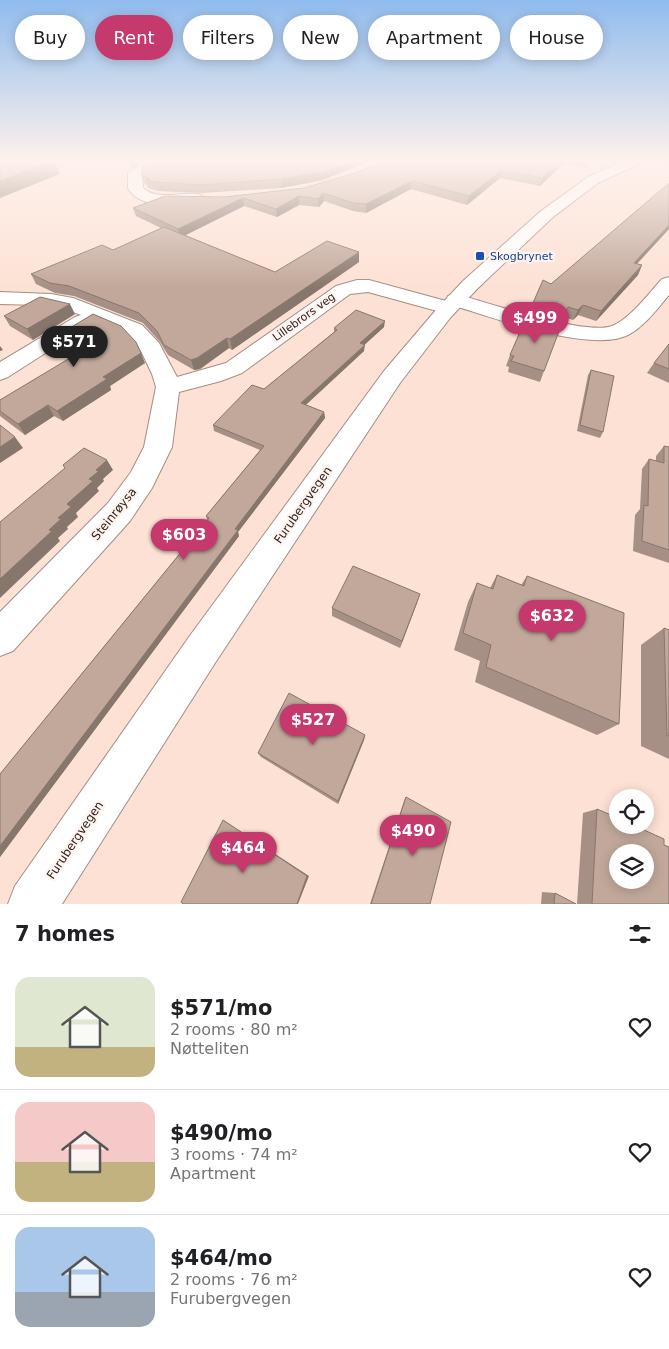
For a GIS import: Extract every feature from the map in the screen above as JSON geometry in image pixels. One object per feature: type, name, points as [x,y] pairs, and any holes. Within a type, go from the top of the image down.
[{"type":"street","name":"Furubergvegen","points":[[33,904],[197,658],[392,377],[452,304],[547,214],[560,204]]},
{"type":"street","points":[[452,304],[562,328],[604,334],[618,332],[628,326],[669,283]]},
{"type":"street","name":"Lillebrors veg","points":[[168,387],[213,376],[234,368],[343,290],[357,286],[369,286],[452,304]]},
{"type":"street","points":[[0,298],[51,300],[73,304],[96,312],[134,330],[151,348],[164,374],[168,387]]},
{"type":"street","points":[[0,372],[96,312]]},
{"type":"street","name":"Steinrøysa","points":[[0,638],[119,512],[142,480],[158,447],[168,387]]},
{"type":"building","points":[[143,204],[230,204],[178,229],[133,208]]},
{"type":"building","points":[[262,204],[285,204],[276,209]]},
{"type":"building","points":[[644,204],[669,204],[669,225],[634,263],[642,265],[601,311],[583,305],[578,310],[568,307],[566,311],[533,303],[543,280],[551,284]]},
{"type":"building","points":[[164,227],[275,272],[327,241],[359,252],[230,339],[227,338],[191,360],[164,345],[157,331],[139,313],[69,286],[50,283],[31,274],[102,245],[113,250]]},
{"type":"building","points":[[40,297],[70,304],[27,329],[4,316]]},
{"type":"building","points":[[356,310],[385,321],[360,343],[365,345],[301,403],[324,412],[235,529],[238,530],[0,846],[0,774],[209,518],[206,516],[264,446],[213,425],[252,385],[264,389],[337,330],[334,328]]},
{"type":"building","points":[[93,314],[121,326],[136,342],[141,353],[103,377],[107,379],[57,411],[48,405],[18,424],[0,411],[0,400],[75,355],[50,340]]},
{"type":"building","points":[[526,318],[561,326],[544,371],[511,361],[514,356],[510,355]]},
{"type":"building","points":[[669,344],[669,369],[654,363]]},
{"type":"building","points":[[591,370],[614,376],[603,432],[580,425]]},
{"type":"building","points":[[0,425],[15,437],[0,447]]},
{"type":"building","points":[[664,446],[669,447],[669,550],[642,541],[644,505],[648,506],[649,459],[664,463]]},
{"type":"building","points":[[84,448],[107,460],[96,470],[99,471],[89,479],[93,481],[67,504],[71,507],[58,518],[61,519],[49,530],[52,531],[0,579],[0,522],[65,468],[63,465]]},
{"type":"building","points":[[353,566],[420,594],[402,641],[332,608]]},
{"type":"building","points":[[497,575],[524,586],[527,576],[624,613],[619,724],[486,667],[491,645],[463,633],[477,583],[493,589]]},
{"type":"building","points":[[664,628],[669,630],[669,736],[667,735]]},
{"type":"building","points":[[289,693],[365,735],[338,801],[258,753]]},
{"type":"building","points":[[406,797],[451,822],[430,904],[371,904]]},
{"type":"building","points":[[597,809],[609,814],[609,834],[653,834],[664,839],[664,845],[669,847],[669,904],[592,904]]},
{"type":"building","points":[[223,820],[307,876],[297,904],[183,904],[181,902]]},
{"type":"building","points":[[555,893],[576,904],[554,904]]},
{"type":"place","name":"Skogbrynet","points":[[480,256]]}]
